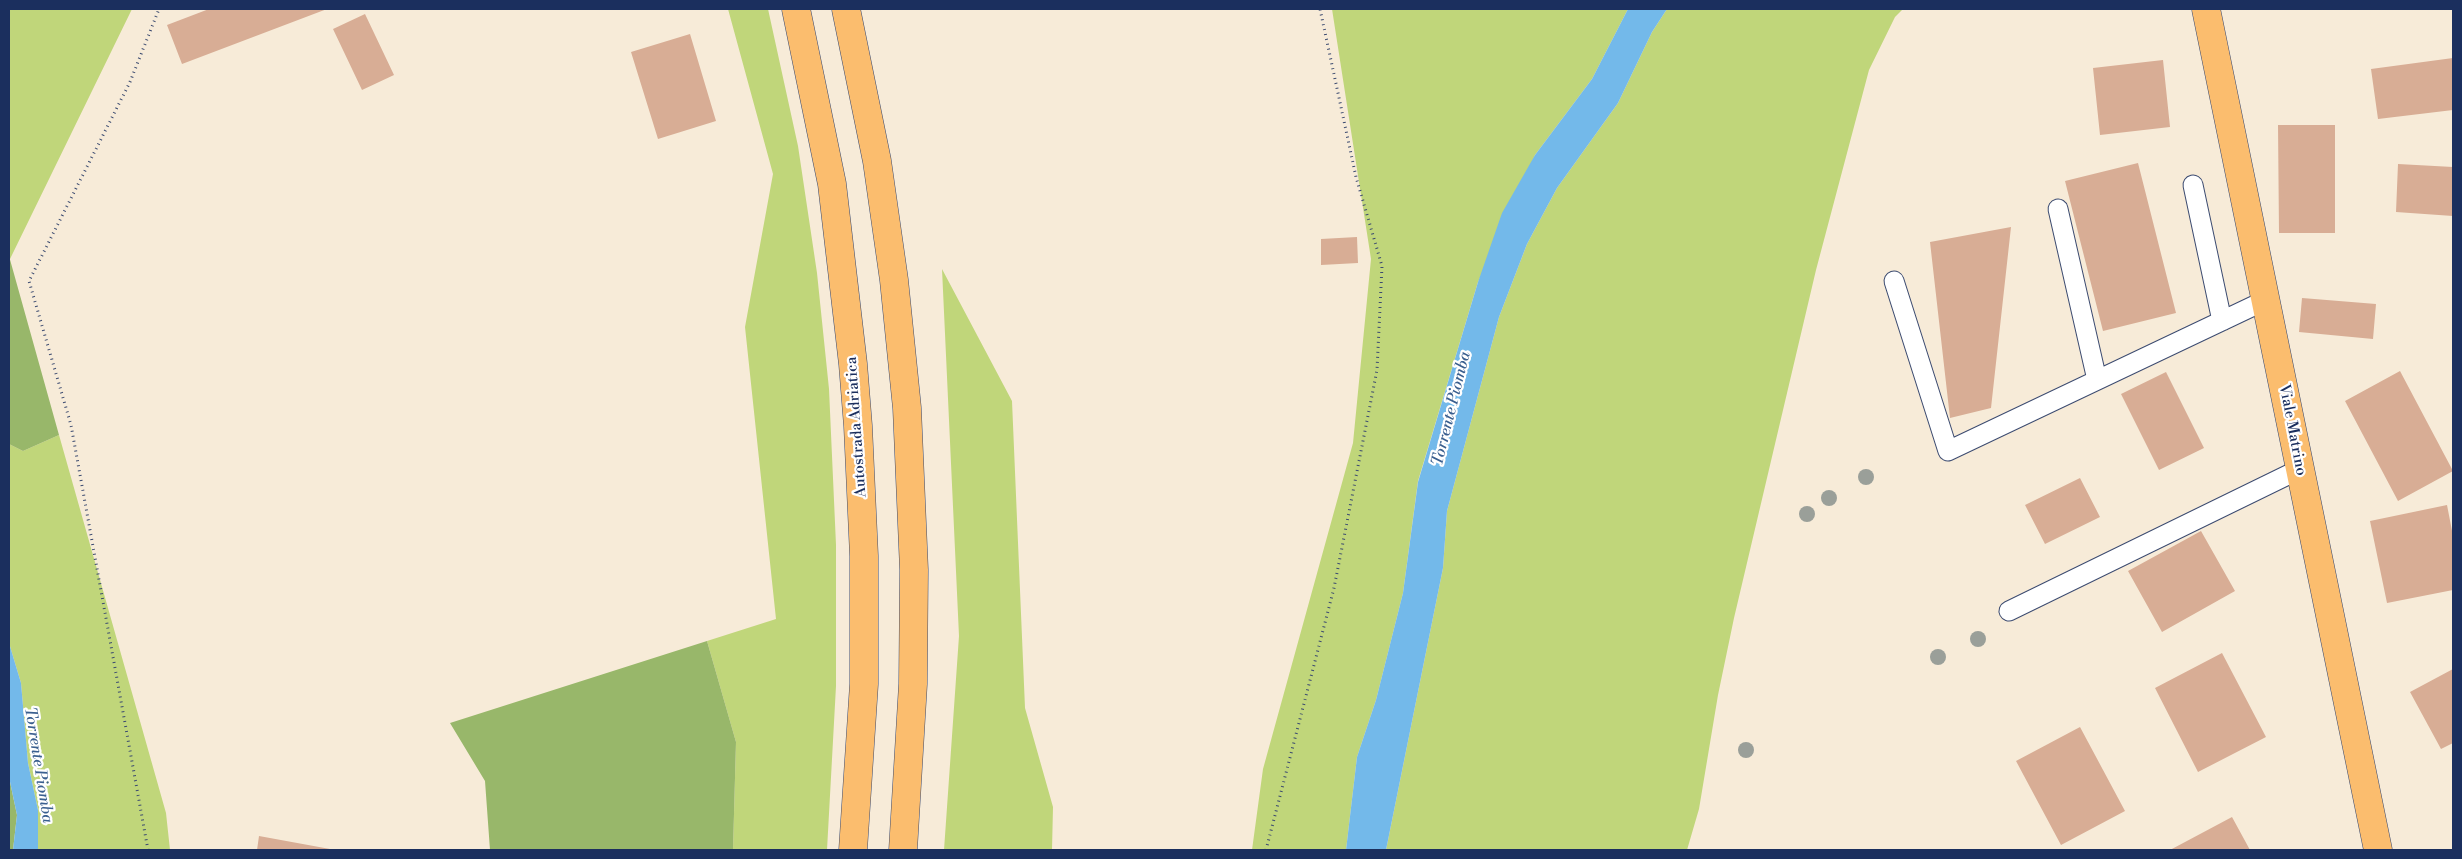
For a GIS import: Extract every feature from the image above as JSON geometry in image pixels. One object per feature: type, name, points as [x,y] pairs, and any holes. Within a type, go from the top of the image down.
[{"type":"main road","name":"Autostrada Adriatica","points":[[796,9],[832,184],[853,364],[858,426],[864,556],[864,684],[853,850]]},
{"type":"main road","points":[[846,9],[877,161],[894,280],[907,408],[914,570],[913,684],[903,850]]},
{"type":"main road","name":"Viale Matrino","points":[[2206,9],[2378,850]]},
{"type":"lane","points":[[2193,185],[2222,321]]},
{"type":"lane","points":[[2058,209],[2097,380]]},
{"type":"lane","points":[[1894,281],[1948,451],[2266,300]]},
{"type":"lane","points":[[2009,611],[2300,469]]},
{"type":"path","points":[[148,850],[71,425],[29,281],[130,82],[159,9]]},
{"type":"path","points":[[1266,850],[1334,588],[1377,370],[1382,266],[1356,177],[1320,9]]},
{"type":"green space","points":[[9,9],[132,9],[10,259],[9,256]]},
{"type":"green space","points":[[728,9],[768,9],[798,146],[817,273],[829,389],[836,545],[836,686],[827,850],[733,850],[736,742],[707,641],[776,619],[745,327],[773,174]]},
{"type":"green space","points":[[1332,9],[1628,9],[1592,79],[1535,155],[1478,282],[1418,481],[1403,593],[1376,700],[1357,757],[1346,850],[1252,850],[1263,769],[1353,443],[1371,259]]},
{"type":"green space","points":[[1667,9],[1903,9],[1895,17],[1869,70],[1816,270],[1734,618],[1718,695],[1699,809],[1687,850],[1386,850],[1443,568],[1447,511],[1499,317],[1527,244],[1557,188],[1618,103],[1652,32]]},
{"type":"green space","points":[[9,256],[59,435],[23,451],[9,444]]},
{"type":"green space","points":[[942,269],[1012,401],[1025,708],[1053,807],[1052,850],[944,850],[959,636]]},
{"type":"green space","points":[[59,435],[166,813],[170,850],[38,850],[38,810],[28,763],[21,683],[9,643],[9,444],[23,451]]},
{"type":"green space","points":[[707,641],[736,742],[733,850],[490,850],[485,781],[450,723]]},
{"type":"green space","points":[[9,777],[17,815],[13,850],[9,850]]},
{"type":"water","name":"Torrente Piomba","points":[[1628,9],[1667,9],[1652,32],[1618,103],[1557,188],[1527,244],[1499,317],[1447,511],[1443,568],[1386,850],[1346,850],[1357,757],[1376,700],[1403,593],[1418,482],[1478,282],[1502,213],[1535,155],[1592,79]]},
{"type":"water","points":[[9,643],[21,683],[28,763],[38,810],[38,850],[13,850],[17,815],[9,777]]},
{"type":"building","points":[[209,9],[327,9],[182,64],[167,25]]},
{"type":"building","points":[[365,14],[394,75],[362,90],[333,29]]},
{"type":"building","points":[[690,34],[716,121],[658,139],[631,52]]},
{"type":"building","points":[[2453,58],[2453,110],[2378,119],[2371,69]]},
{"type":"building","points":[[2163,60],[2170,127],[2100,135],[2093,68]]},
{"type":"building","points":[[2278,125],[2335,125],[2335,233],[2279,233]]},
{"type":"building","points":[[2138,163],[2176,313],[2103,331],[2065,181]]},
{"type":"building","points":[[2398,164],[2453,167],[2453,216],[2396,212]]},
{"type":"building","points":[[2011,227],[1991,408],[1950,418],[1930,242]]},
{"type":"building","points":[[1357,237],[1358,263],[1321,265],[1321,239]]},
{"type":"building","points":[[2302,298],[2376,304],[2373,339],[2299,332]]},
{"type":"building","points":[[2400,371],[2453,471],[2398,501],[2345,401]]},
{"type":"building","points":[[2166,372],[2204,448],[2159,470],[2121,394]]},
{"type":"building","points":[[2080,478],[2100,517],[2045,544],[2025,505]]},
{"type":"building","points":[[2447,505],[2453,536],[2453,590],[2387,603],[2370,521]]},
{"type":"building","points":[[2201,531],[2235,591],[2162,632],[2128,571]]},
{"type":"building","points":[[2222,653],[2266,737],[2198,772],[2155,688]]},
{"type":"building","points":[[2453,669],[2453,743],[2441,749],[2410,692]]},
{"type":"building","points":[[2080,727],[2125,811],[2061,845],[2016,761]]},
{"type":"building","points":[[2232,817],[2250,850],[2170,850]]},
{"type":"building","points":[[259,836],[330,849],[330,850],[257,850]]}]
